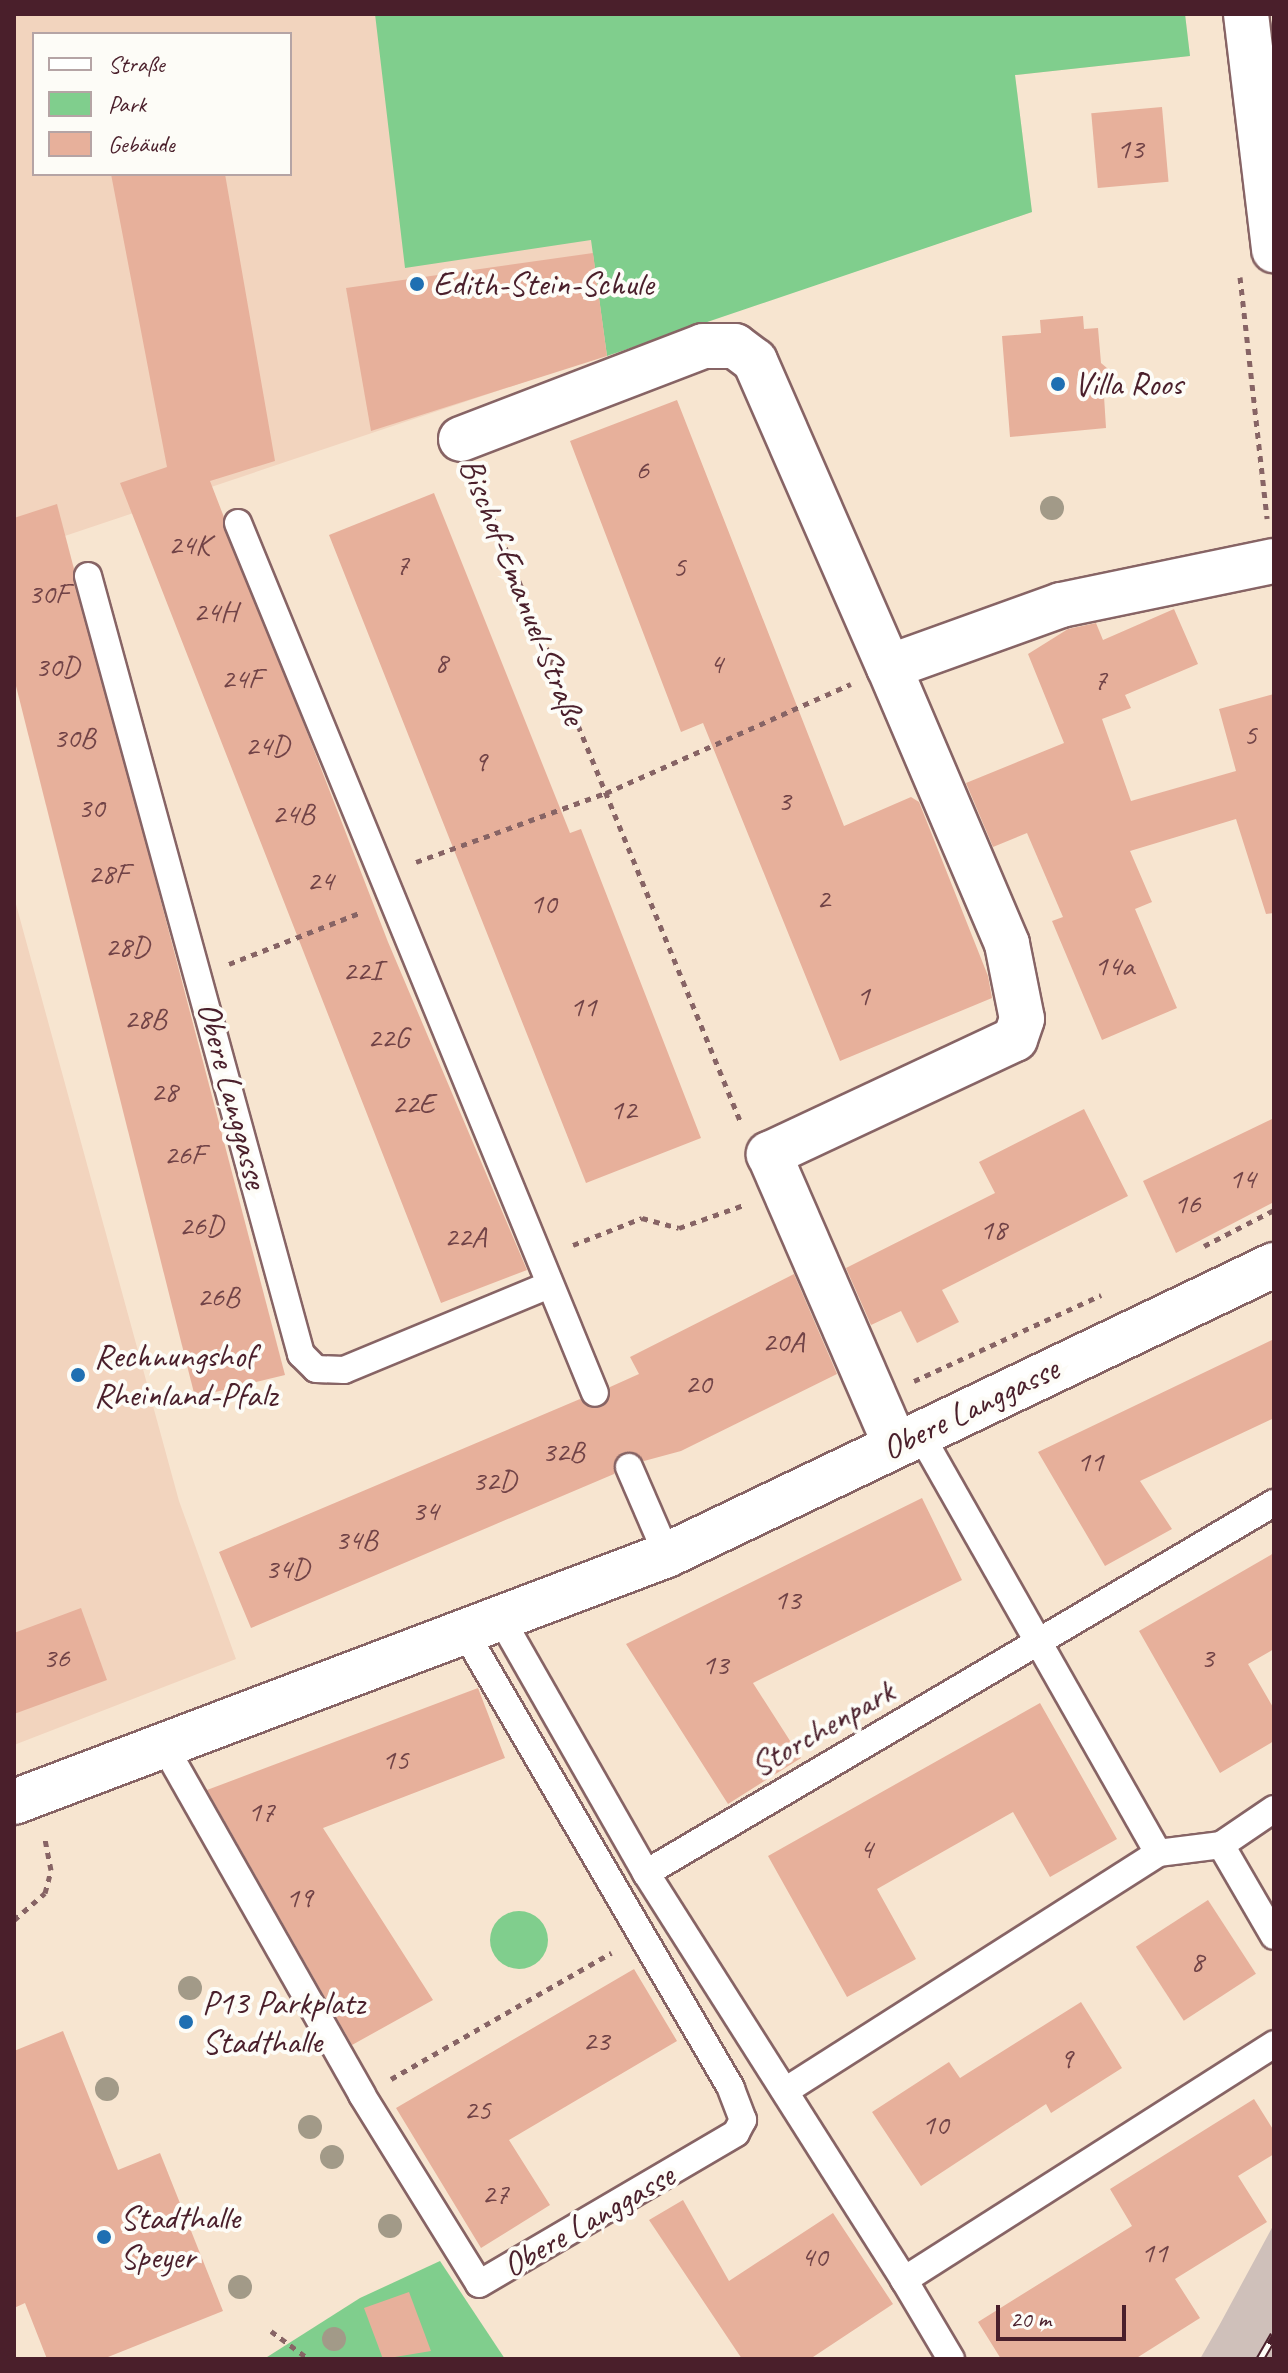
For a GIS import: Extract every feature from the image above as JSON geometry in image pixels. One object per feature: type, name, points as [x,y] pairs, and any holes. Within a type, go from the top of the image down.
[{"type":"street","points":[[1246,14],[1256,257]]},
{"type":"street","name":"Bischof-Emanuel-Straße","points":[[461,439],[703,346],[735,346],[755,361],[889,667],[1007,944],[1022,1019],[1015,1039],[775,1171]]},
{"type":"street","points":[[889,667],[1061,605],[1273,561]]},
{"type":"street","points":[[775,1171],[907,1438]]},
{"type":"street","name":"Obere Langgasse","points":[[14,1802],[667,1555],[1274,1265]]},
{"type":"lane","points":[[238,523],[396,899],[538,1259],[595,1393]]},
{"type":"lane","name":"Obere Langgasse","points":[[88,576],[201,974],[301,1354],[316,1369],[344,1370],[549,1285]]},
{"type":"lane","points":[[907,1438],[1158,1853]]},
{"type":"lane","points":[[629,1467],[667,1555]]},
{"type":"lane","name":"Storchenpark","points":[[646,1873],[1274,1503]]},
{"type":"lane","points":[[481,1623],[646,1873],[951,2359]]},
{"type":"lane","name":"Obere Langgasse","points":[[163,1744],[362,2095],[479,2284],[736,2133],[743,2120],[640,1936],[481,1623]]},
{"type":"lane","points":[[785,2091],[1158,1853],[1221,1845],[1274,1809]]},
{"type":"lane","points":[[1221,1845],[1274,1936]]},
{"type":"lane","points":[[904,2280],[1274,2044]]},
{"type":"path","points":[[1256,257],[1273,561]]},
{"type":"path","name":"Bischof-Emanuel-Straße","points":[[461,439],[753,1152],[775,1171]]},
{"type":"path","points":[[385,873],[606,793],[889,667]]},
{"type":"path","points":[[201,974],[396,899]]},
{"type":"path","points":[[538,1259],[642,1218],[679,1228],[775,1171]]},
{"type":"path","points":[[14,1920],[45,1893],[51,1870],[44,1833]]},
{"type":"path","points":[[362,2095],[640,1936]]},
{"type":"path","points":[[271,2331],[309,2359]]},
{"type":"shaded area","name":"Edith-Stein-Schule","points":[[14,14],[1185,14],[1190,56],[1015,75],[1032,212],[14,553]]},
{"type":"shaded area","name":"Rechnungshof Rheinland-Pfalz","points":[[14,897],[179,1501],[236,1659],[14,1745]]},
{"type":"shaded area","points":[[1274,2224],[1274,2359],[1200,2359],[1220,2324]]},
{"type":"green space","points":[[375,14],[1185,14],[1190,56],[1015,75],[1032,212],[607,356],[591,240],[405,268]]},
{"type":"green space","points":[[519,1911],[539,1920],[548,1940],[539,1960],[519,1969],[499,1960],[490,1940],[499,1920]]},
{"type":"green space","points":[[440,2261],[505,2359],[264,2359],[360,2298]]},
{"type":"building","points":[[1162,107],[1169,182],[1098,188],[1091,113]]},
{"type":"building","points":[[111,176],[225,176],[275,461],[210,481],[388,942],[527,1270],[441,1303],[120,483],[167,467]]},
{"type":"building","points":[[593,253],[607,356],[371,431],[346,288]]},
{"type":"building","name":"Villa Roos","points":[[1083,316],[1084,329],[1098,328],[1101,363],[1114,374],[1104,396],[1106,428],[1010,437],[1002,336],[1041,333],[1040,320]]},
{"type":"building","points":[[677,400],[844,826],[911,797],[919,802],[988,976],[992,998],[840,1061],[703,723],[681,732],[570,441]]},
{"type":"building","points":[[434,493],[570,833],[581,829],[701,1138],[586,1183],[329,535]]},
{"type":"building","points":[[57,504],[285,1375],[195,1397],[14,678],[14,518]]},
{"type":"building","points":[[1174,609],[1198,664],[1125,695],[1131,708],[1102,719],[1131,801],[1236,771],[1219,709],[1274,694],[1274,913],[1266,914],[1236,819],[1130,851],[1152,902],[1135,909],[1177,1008],[1102,1040],[1052,921],[1063,917],[1027,833],[993,847],[966,783],[1064,743],[1028,654],[1068,629],[1096,623],[1103,640]]},
{"type":"building","points":[[1084,1109],[1128,1196],[942,1290],[959,1322],[917,1343],[901,1311],[871,1325],[846,1268],[995,1193],[979,1162]]},
{"type":"building","points":[[1274,1118],[1274,1202],[1176,1253],[1143,1181]]},
{"type":"building","points":[[794,1274],[837,1374],[681,1451],[644,1461],[622,1453],[614,1474],[251,1628],[219,1552],[580,1399],[602,1407],[610,1387],[639,1374],[630,1357]]},
{"type":"building","points":[[1274,1339],[1274,1418],[1140,1481],[1172,1529],[1105,1566],[1038,1452]]},
{"type":"building","points":[[922,1498],[962,1580],[753,1683],[801,1758],[728,1804],[626,1644]]},
{"type":"building","points":[[1274,1553],[1274,1649],[1248,1664],[1274,1709],[1274,1741],[1220,1773],[1139,1631]]},
{"type":"building","points":[[81,1608],[107,1680],[14,1714],[14,1633]]},
{"type":"building","points":[[478,1688],[505,1758],[323,1828],[433,2000],[352,2045],[207,1790]]},
{"type":"building","points":[[1040,1703],[1117,1839],[1050,1877],[1013,1812],[877,1889],[916,1959],[847,1997],[768,1856]]},
{"type":"building","points":[[1208,1900],[1256,1974],[1184,2021],[1136,1947]]},
{"type":"building","points":[[634,1969],[677,2041],[509,2140],[550,2205],[481,2248],[396,2108]]},
{"type":"building","points":[[1081,2002],[1122,2068],[1051,2113],[1046,2104],[921,2186],[872,2112],[949,2062],[960,2078]]},
{"type":"building","name":"Stadthalle Speyer","points":[[63,2031],[118,2170],[160,2153],[223,2311],[103,2359],[47,2359],[25,2303],[14,2308],[14,2051]]},
{"type":"building","points":[[1254,2099],[1274,2131],[1274,2154],[1238,2176],[1267,2222],[1175,2279],[1200,2318],[1135,2359],[1001,2359],[978,2322],[1132,2226],[1110,2189]]},
{"type":"building","points":[[683,2200],[729,2281],[833,2213],[893,2304],[810,2359],[742,2359],[649,2220]]},
{"type":"building","points":[[409,2292],[431,2351],[383,2359],[364,2308]]},
{"type":"railway","points":[[1260,2359],[1274,2335]]},
{"type":"place","name":"Edith-Stein-Schule","points":[[417,284]]},
{"type":"place","name":"Villa Roos","points":[[1058,384]]},
{"type":"place","name":"Rechnungshof Rheinland-Pfalz","points":[[78,1375]]},
{"type":"place","name":"P13 Parkplatz Stadthalle","points":[[186,2022]]},
{"type":"place","name":"Stadthalle Speyer","points":[[104,2237]]}]
